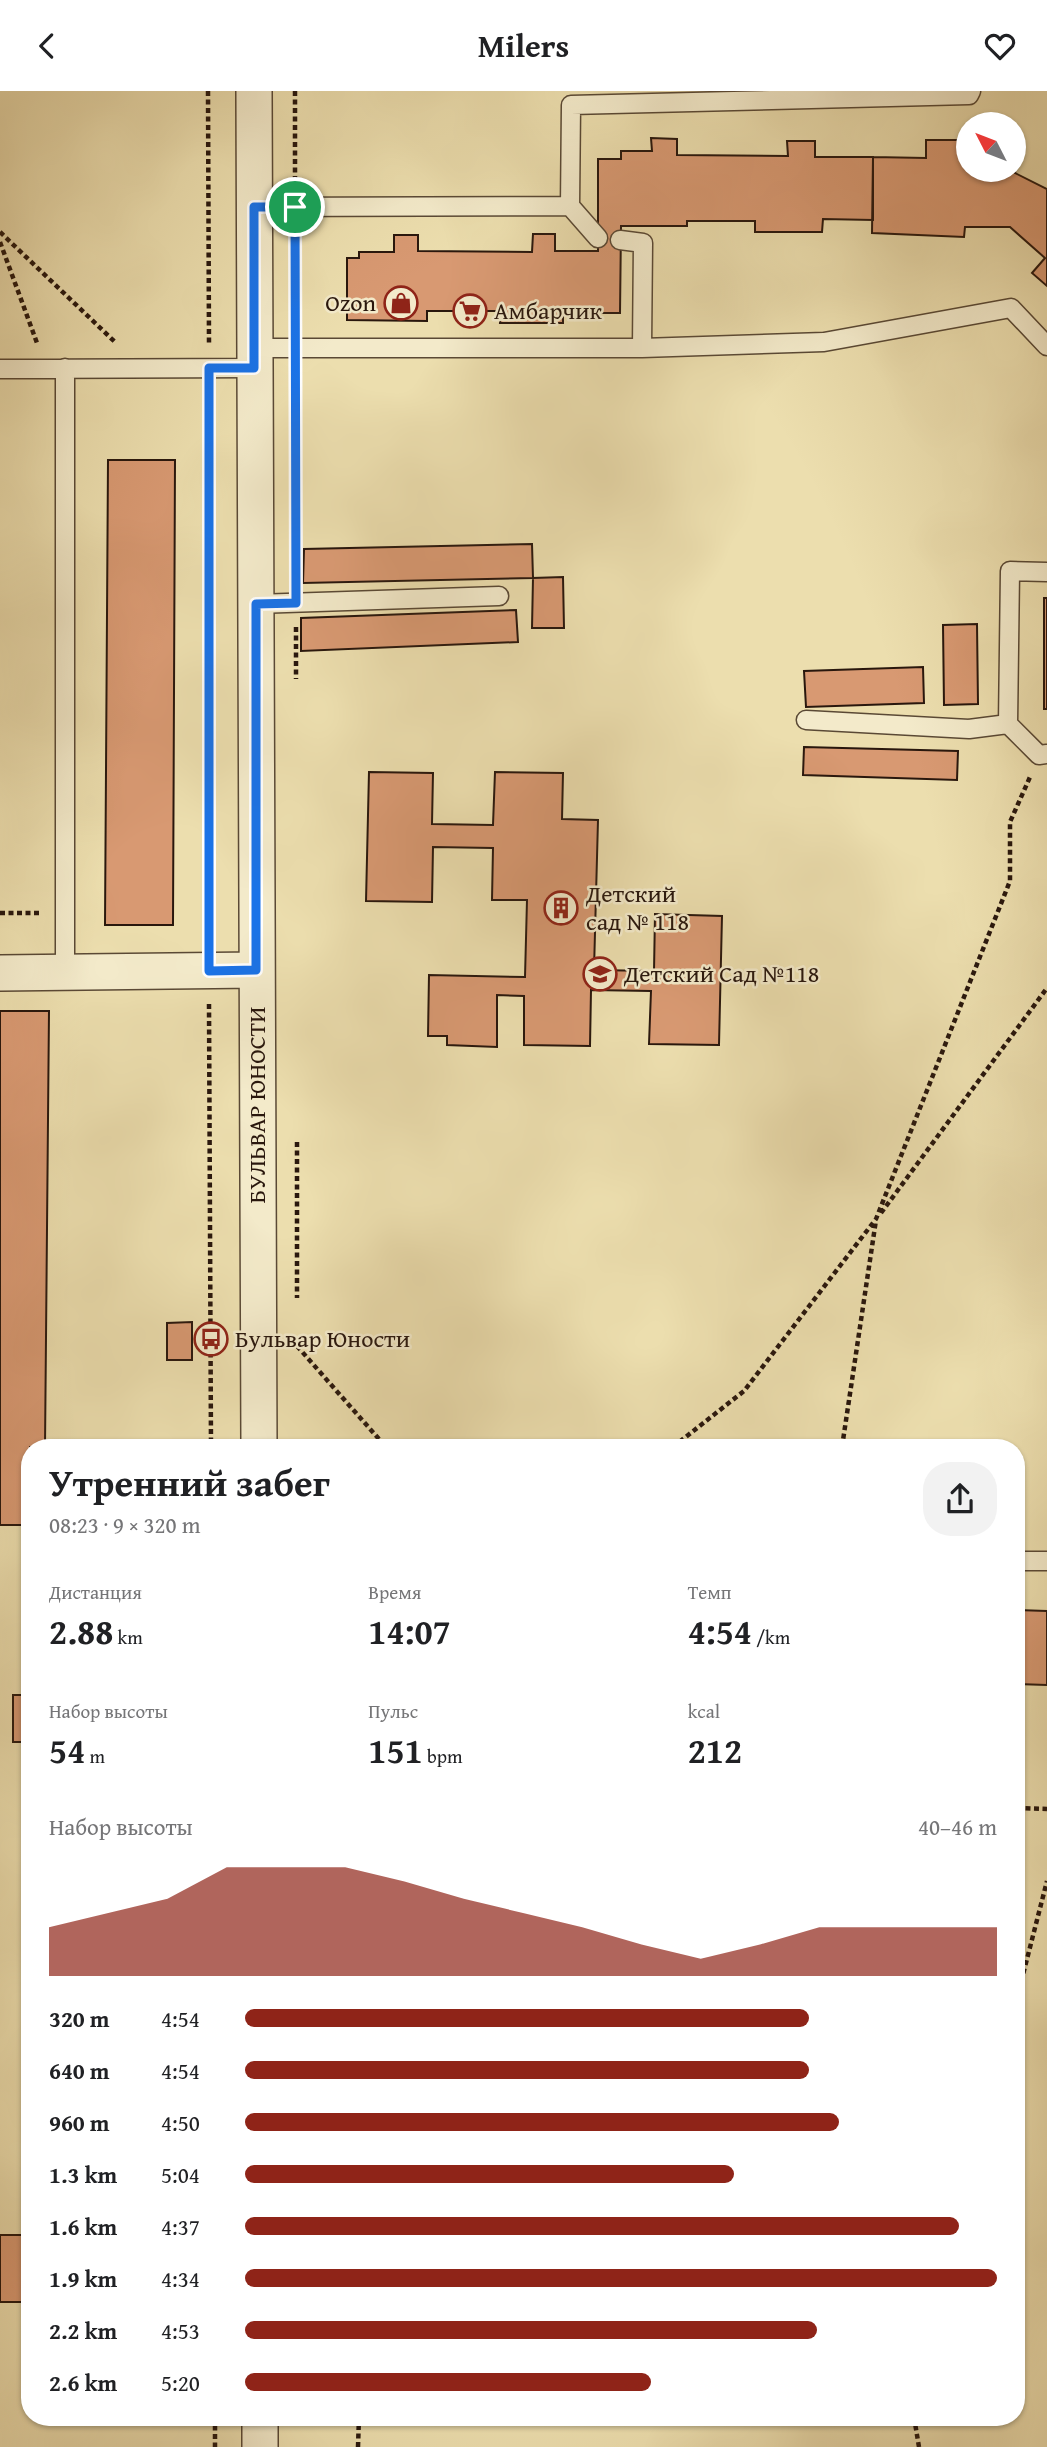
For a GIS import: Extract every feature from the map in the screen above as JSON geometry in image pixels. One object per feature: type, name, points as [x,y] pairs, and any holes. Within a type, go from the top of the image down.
[{"type":"street","name":"БУЛЬВАР ЮНОСТИ","points":[[254,91],[259,1439]]},
{"type":"street","points":[[0,973],[256,970]]},
{"type":"street","points":[[260,2426],[260,2447]]},
{"type":"lane","points":[[598,238],[570,206],[571,105],[969,95],[971,91]]},
{"type":"lane","points":[[254,207],[570,206]]},
{"type":"lane","points":[[620,240],[643,243],[642,348]]},
{"type":"lane","points":[[0,369],[209,368],[296,348],[642,348],[824,342],[1011,308],[1047,346]]},
{"type":"lane","points":[[65,368],[65,972]]},
{"type":"lane","points":[[1043,755],[1008,723],[1010,571],[1047,572]]},
{"type":"lane","points":[[256,604],[499,596]]},
{"type":"lane","points":[[807,720],[969,729],[1008,723]]},
{"type":"lane","points":[[1025,1561],[1047,1561]]},
{"type":"path","points":[[208,91],[211,1439]]},
{"type":"path","points":[[295,91],[296,679]]},
{"type":"path","points":[[0,232],[142,368]]},
{"type":"path","points":[[0,242],[46,369]]},
{"type":"path","points":[[843,1439],[876,1219],[1010,881],[1010,822],[1043,755]]},
{"type":"path","points":[[0,913],[64,912]]},
{"type":"path","points":[[683,1439],[744,1391],[876,1219],[1047,988]]},
{"type":"path","points":[[297,1142],[297,1305]]},
{"type":"path","points":[[297,1333],[297,1359]]},
{"type":"path","points":[[297,1346],[379,1439]]},
{"type":"path","points":[[1025,1808],[1047,1809]]},
{"type":"path","points":[[1025,1967],[1047,1881]]},
{"type":"path","points":[[215,2426],[215,2447]]},
{"type":"path","points":[[358,2447],[359,2426]]},
{"type":"path","points":[[916,2426],[919,2447]]},
{"type":"building","points":[[651,138],[677,139],[677,155],[788,156],[787,141],[815,141],[815,157],[873,157],[873,220],[823,219],[822,232],[755,232],[755,221],[687,221],[687,226],[621,226],[620,313],[563,313],[563,323],[500,323],[501,311],[427,311],[427,321],[347,320],[347,258],[359,258],[359,252],[394,252],[394,235],[418,235],[418,251],[532,252],[533,234],[555,234],[555,251],[598,251],[598,159],[621,159],[621,151],[652,151]]},
{"type":"building","points":[[926,140],[956,140],[956,182],[1026,182],[1026,178],[1047,189],[1047,286],[1032,273],[1045,258],[1010,227],[965,227],[964,237],[872,233],[873,157],[926,158]]},
{"type":"building","points":[[108,460],[175,460],[173,925],[105,925]]},
{"type":"building","points":[[532,544],[533,578],[303,583],[304,549]]},
{"type":"building","points":[[563,577],[564,628],[532,628],[533,578]]},
{"type":"building","points":[[1044,598],[1047,598],[1047,709],[1044,709]]},
{"type":"building","points":[[516,610],[518,642],[301,651],[301,618]]},
{"type":"building","points":[[977,624],[978,704],[944,705],[943,625]]},
{"type":"building","points":[[923,667],[924,703],[806,707],[804,671]]},
{"type":"building","points":[[804,747],[958,751],[957,780],[803,775]]},
{"type":"building","name":"Детский сад № 118","points":[[369,772],[433,773],[432,824],[493,825],[495,772],[563,773],[562,819],[598,820],[594,970],[654,971],[655,914],[722,916],[719,1045],[649,1044],[651,991],[591,990],[590,1046],[524,1045],[524,996],[497,995],[497,1047],[447,1045],[447,1036],[428,1036],[429,975],[525,977],[527,900],[492,900],[493,848],[433,847],[432,902],[366,901]]},
{"type":"building","points":[[0,1011],[49,1011],[45,1439],[21,1439],[21,1525],[0,1525]]},
{"type":"building","points":[[192,1322],[192,1360],[167,1360],[167,1323]]},
{"type":"building","points":[[1025,1610],[1047,1611],[1047,1685],[1025,1684]]},
{"type":"building","points":[[13,1695],[21,1695],[21,1742],[13,1742]]},
{"type":"building","points":[[0,2235],[21,2235],[21,2302],[0,2302]]},
{"type":"place","name":"Ozon","points":[[401,303]]},
{"type":"place","name":"Амбарчик","points":[[470,311]]},
{"type":"place","name":"Детский сад № 118","points":[[561,908]]},
{"type":"place","name":"Детский Сад №118","points":[[600,974]]},
{"type":"place","name":"Бульвар Юности","points":[[211,1339]]},
{"type":"route","points":[[254,207],[295,207],[296,603],[256,604],[256,970],[209,971],[209,368],[254,368],[254,207]]}]
